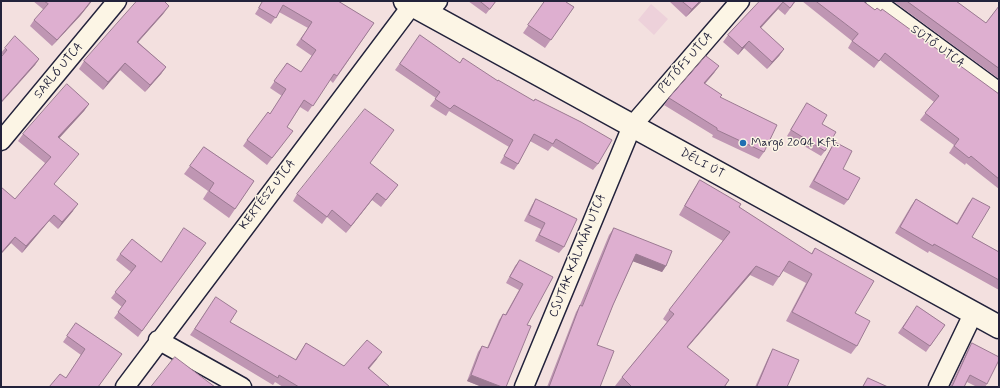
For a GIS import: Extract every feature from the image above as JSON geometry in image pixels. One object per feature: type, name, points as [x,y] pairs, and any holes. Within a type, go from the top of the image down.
[{"type":"street","name":"SARLÓ UTCA","points":[[1,141],[117,1]]},
{"type":"street","name":"PETŐFI UTCA","points":[[632,126],[740,1]]},
{"type":"street","name":"SÜTŐ UTCA","points":[[875,1],[999,92]]},
{"type":"street","name":"DÉLI ÚT","points":[[420,5],[632,126],[999,327]]},
{"type":"street","name":"KERTÉSZ UTCA","points":[[125,387],[158,340],[420,5]]},
{"type":"street","name":"CSUTAK KÁLMÁN UTCA","points":[[524,387],[632,126]]},
{"type":"street","points":[[938,387],[973,314]]},
{"type":"street","points":[[158,340],[242,387]]},
{"type":"shaded area","points":[[651,4],[668,19],[654,35],[638,20]]},
{"type":"building","points":[[44,1],[91,1],[57,40],[34,20],[48,4]]},
{"type":"building","points":[[137,1],[164,1],[169,6],[137,42],[166,67],[150,85],[125,63],[108,82],[84,61]]},
{"type":"building","points":[[263,1],[338,1],[374,23],[337,76],[334,74],[313,106],[304,100],[287,127],[293,131],[272,158],[247,140],[268,112],[270,114],[286,89],[274,81],[287,63],[301,72],[316,50],[301,39],[312,22],[283,5],[276,18],[259,8]]},
{"type":"building","points":[[480,1],[496,1],[490,9]]},
{"type":"building","points":[[545,1],[566,1],[574,7],[551,40],[528,25]]},
{"type":"building","points":[[682,1],[700,1],[692,9]]},
{"type":"building","points":[[760,1],[795,1],[790,8],[783,2],[760,27],[784,49],[772,62],[749,41],[742,48],[728,35]]},
{"type":"building","points":[[816,1],[863,1],[875,10],[877,8],[881,11],[882,9],[999,94],[999,179],[971,156],[969,158],[954,146],[959,139],[925,113],[939,96],[885,53],[879,61],[852,41],[858,34]]},
{"type":"building","points":[[907,1],[956,1],[986,23],[999,6],[999,68]]},
{"type":"building","points":[[420,35],[460,63],[463,58],[498,81],[534,101],[535,99],[581,122],[612,140],[598,164],[556,139],[553,144],[534,134],[518,164],[504,156],[513,140],[454,105],[450,109],[435,99],[440,92],[400,64]]},
{"type":"building","points":[[15,36],[39,59],[1,102],[1,57],[7,50],[5,48]]},
{"type":"building","points":[[706,56],[719,66],[704,83],[722,95],[720,97],[777,125],[764,152],[717,130],[717,128],[669,98]]},
{"type":"building","points":[[67,84],[89,104],[58,137],[79,154],[54,184],[78,204],[62,222],[54,215],[26,246],[15,237],[1,253],[1,187],[15,199],[51,157],[23,134]]},
{"type":"building","points":[[807,103],[827,115],[822,124],[836,132],[825,151],[791,130]]},
{"type":"building","points":[[365,109],[394,130],[370,163],[398,185],[386,200],[377,193],[351,226],[332,210],[327,217],[297,194]]},
{"type":"building","points":[[835,142],[852,151],[843,169],[860,178],[848,200],[814,181]]},
{"type":"building","points":[[204,147],[254,181],[235,209],[209,191],[214,183],[190,166]]},
{"type":"building","points":[[700,180],[741,204],[739,207],[812,254],[815,248],[874,281],[855,313],[870,321],[857,346],[792,312],[812,274],[789,261],[779,277],[756,266],[687,347],[729,380],[724,387],[632,387],[622,377],[674,314],[669,310],[730,232],[685,206]]},
{"type":"building","points":[[973,198],[990,207],[972,237],[999,252],[999,280],[900,227],[916,199],[957,224]]},
{"type":"building","points":[[536,199],[577,219],[564,247],[539,235],[545,223],[529,215]]},
{"type":"building","points":[[184,228],[206,243],[142,331],[118,312],[126,301],[115,292],[136,266],[120,254],[132,239],[161,262]]},
{"type":"building","points":[[614,228],[672,251],[666,266],[636,254],[597,345],[614,351],[600,387],[549,387],[580,305],[582,306]]},
{"type":"building","points":[[520,260],[553,277],[527,325],[531,326],[506,387],[502,387],[471,375],[482,346],[488,348],[503,314],[506,315],[523,284],[510,277]]},
{"type":"building","points":[[216,297],[237,311],[230,322],[296,360],[306,343],[344,366],[367,340],[382,352],[368,368],[390,387],[299,387],[279,375],[278,378],[195,329]]},
{"type":"building","points":[[917,306],[945,325],[930,346],[903,328]]},
{"type":"building","points":[[76,323],[122,354],[98,387],[49,387],[60,374],[66,378],[85,349],[67,336]]},
{"type":"building","points":[[972,343],[999,357],[999,360],[987,384],[970,375],[964,387],[950,387],[952,386]]},
{"type":"building","points":[[773,349],[799,360],[787,387],[757,387]]},
{"type":"building","points":[[175,357],[215,387],[151,387]]},
{"type":"building","points":[[868,378],[888,387],[863,387]]},
{"type":"place","name":"Margó 2004 Kft.","points":[[743,143]]}]
